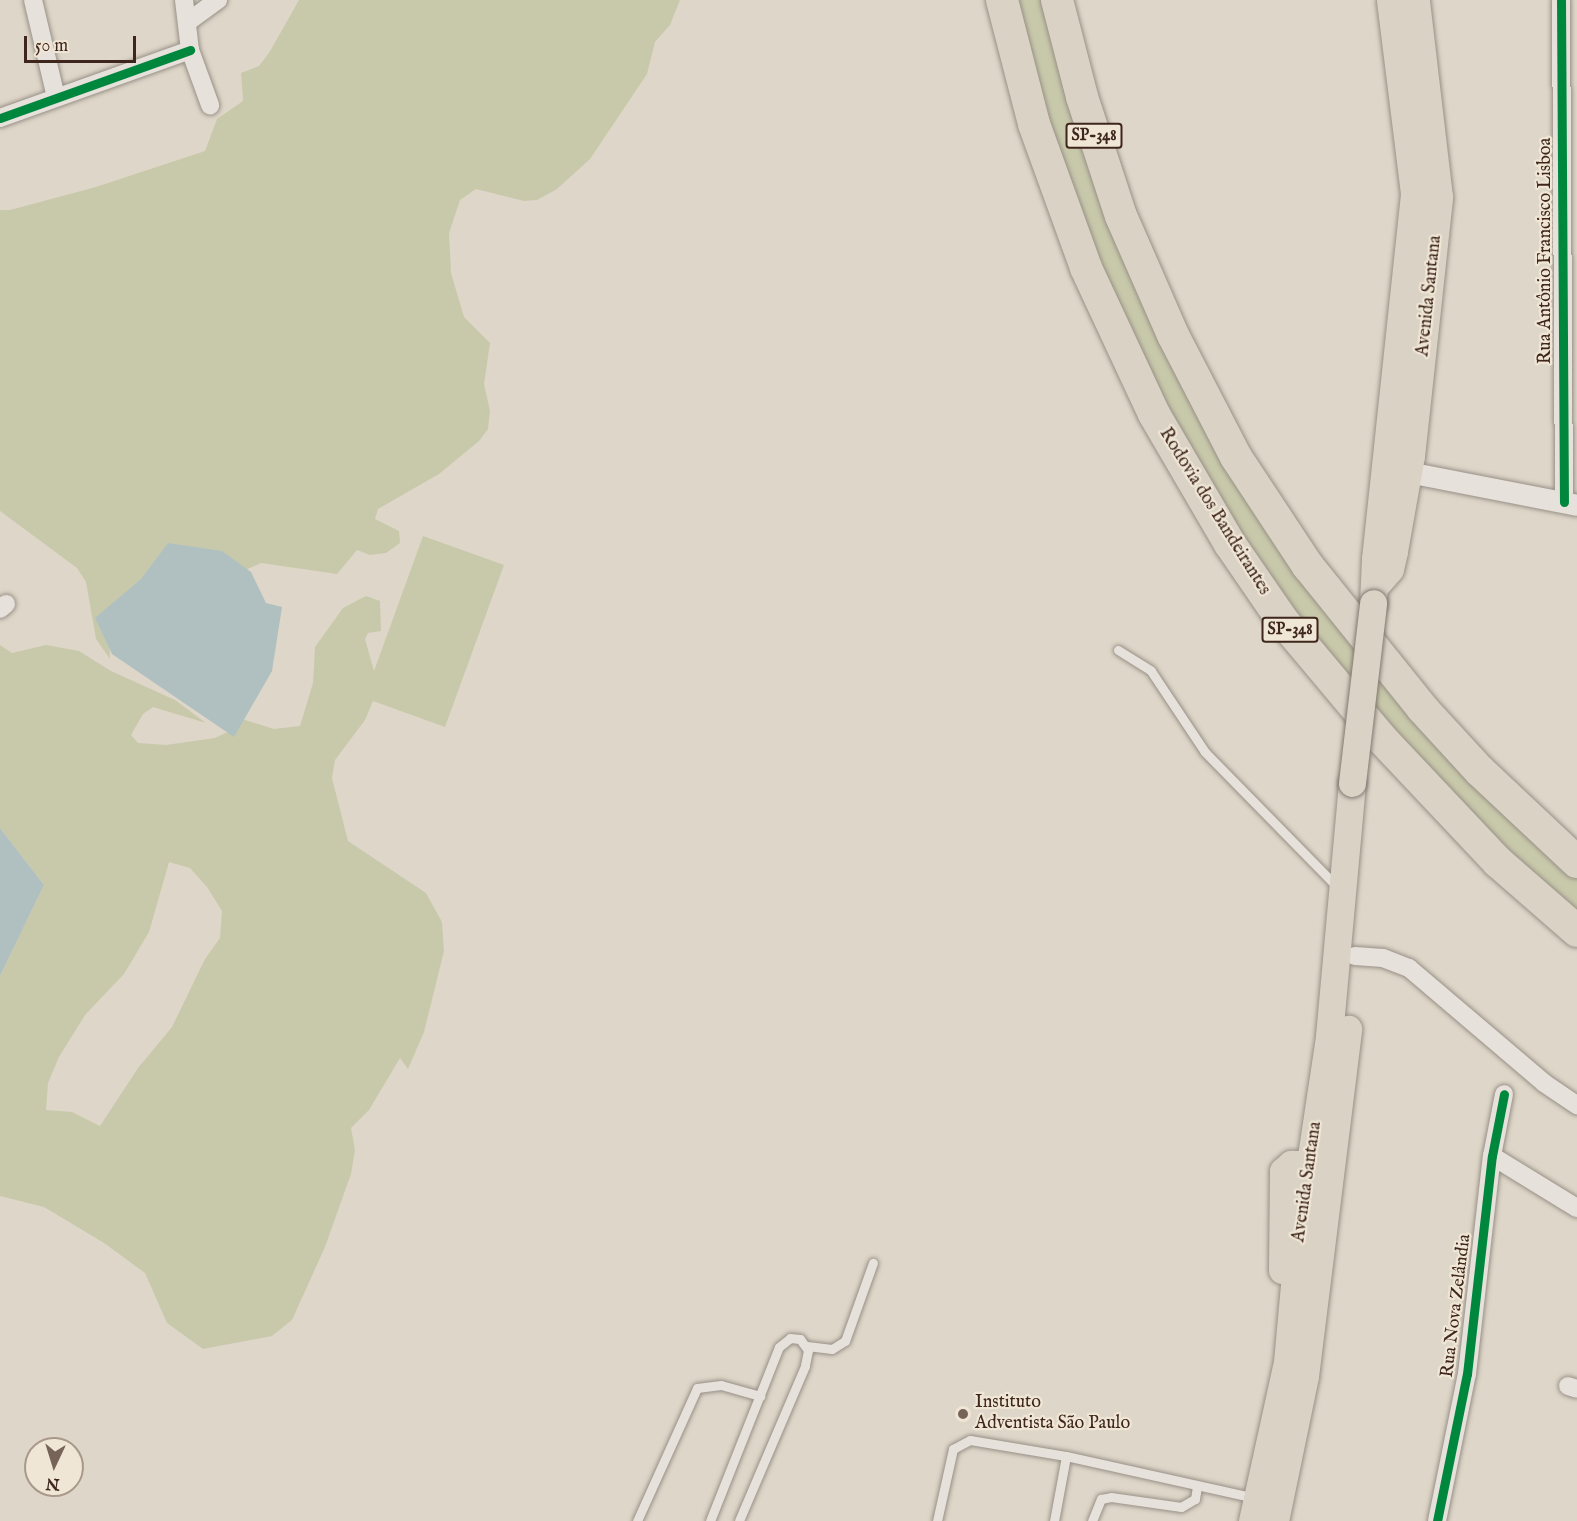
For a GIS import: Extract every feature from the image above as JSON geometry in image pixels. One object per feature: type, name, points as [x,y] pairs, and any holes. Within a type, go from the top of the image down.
[{"type":"highway","name":"Rodovia dos Bandeirantes","points":[[1002,0],[1034,124],[1086,268],[1154,414],[1223,534],[1290,630],[1382,740],[1498,862],[1577,931]]},
{"type":"highway","name":"SP-348","points":[[1057,0],[1082,97],[1121,216],[1173,335],[1236,457],[1308,566],[1422,708],[1480,771],[1577,862]]},
{"type":"main road","name":"Avenida Santana","points":[[1309,1168],[1329,1036],[1341,892],[1374,595],[1414,193],[1390,0]]},
{"type":"main road","name":"Avenida Santana","points":[[1374,595],[1392,560],[1408,472],[1439,196],[1416,0]]},
{"type":"main road","name":"Avenida Santana","points":[[1275,1521],[1305,1376],[1355,956],[1357,923],[1348,840]]},
{"type":"main road","points":[[1254,1510],[1288,1346],[1280,1182],[1283,1171],[1291,1164],[1309,1168],[1328,1192]]},
{"type":"street","points":[[33,0],[56,97]]},
{"type":"street","points":[[184,0],[189,21],[190,50],[210,105]]},
{"type":"street","points":[[189,21],[218,0]]},
{"type":"street","name":"Rua Antônio Francisco Lisboa","points":[[1561,0],[1571,504]]},
{"type":"street","points":[[0,118],[190,50]]},
{"type":"street","points":[[1408,472],[1571,504]]},
{"type":"street","points":[[1355,956],[1383,958],[1409,969],[1544,1083],[1577,1105]]},
{"type":"street","name":"Rua Nova Zelândia","points":[[1437,1521],[1467,1374],[1492,1156],[1504,1094]]},
{"type":"street","points":[[1492,1156],[1577,1208]]},
{"type":"lane","points":[[1118,650],[1151,671],[1205,752],[1341,892]]},
{"type":"lane","points":[[710,1521],[782,1343],[795,1338],[807,1346],[832,1349],[844,1341],[873,1263]]},
{"type":"lane","points":[[739,1521],[805,1366],[807,1346]]},
{"type":"lane","points":[[637,1521],[698,1388],[721,1386],[760,1396]]},
{"type":"lane","points":[[937,1521],[957,1444],[970,1440],[1066,1456],[1197,1487],[1254,1510]]},
{"type":"lane","points":[[1054,1521],[1066,1456]]},
{"type":"lane","points":[[1092,1521],[1101,1499],[1112,1497],[1181,1507],[1195,1499],[1197,1487]]},
{"type":"green space","points":[[299,0],[680,0],[670,25],[655,42],[647,74],[590,159],[557,189],[537,200],[524,201],[476,189],[460,200],[449,233],[451,273],[464,317],[490,343],[484,384],[490,411],[488,429],[479,441],[439,474],[378,509],[375,519],[399,531],[400,543],[386,553],[370,555],[357,550],[337,574],[261,563],[109,632],[110,659],[96,639],[86,582],[77,568],[0,511],[0,210],[10,210],[96,187],[205,151],[217,119],[243,101],[241,73],[259,66],[269,53]]},
{"type":"green space","points":[[1016,0],[1043,0],[1177,374],[1517,827],[1577,879],[1577,913],[1431,777],[1294,608],[1202,474],[1120,315],[1049,129]]},
{"type":"green space","points":[[423,536],[504,565],[445,727],[373,701],[365,720],[335,760],[332,778],[348,841],[426,893],[442,922],[444,951],[424,1032],[408,1069],[400,1058],[369,1110],[351,1128],[355,1150],[351,1174],[325,1247],[292,1320],[272,1336],[203,1349],[167,1323],[145,1273],[104,1243],[44,1207],[0,1196],[0,976],[44,885],[0,828],[0,645],[12,653],[46,645],[79,651],[111,671],[175,700],[206,723],[153,707],[143,714],[131,735],[138,743],[166,745],[215,738],[232,730],[242,719],[274,729],[300,726],[313,683],[315,647],[343,608],[366,596],[380,601],[381,631],[368,633],[365,639],[374,671]],"holes":[[[169,862],[190,868],[207,887],[222,911],[220,938],[205,959],[172,1027],[138,1068],[100,1126],[72,1112],[46,1110],[48,1083],[59,1057],[85,1015],[124,974],[149,932]]]},
{"type":"shaded area","points":[[168,543],[222,551],[251,572],[266,603],[282,607],[272,671],[234,737],[112,654],[95,618],[141,579]]},
{"type":"shaded area","points":[[0,828],[44,885],[0,976]]},
{"type":"cycle path","points":[[1561,0],[1564,502]]},
{"type":"cycle path","points":[[0,118],[190,50]]},
{"type":"cycle path","points":[[1437,1521],[1467,1374],[1492,1156],[1504,1094]]},
{"type":"place","name":"Instituto Adventista São Paulo","points":[[963,1414]]}]
